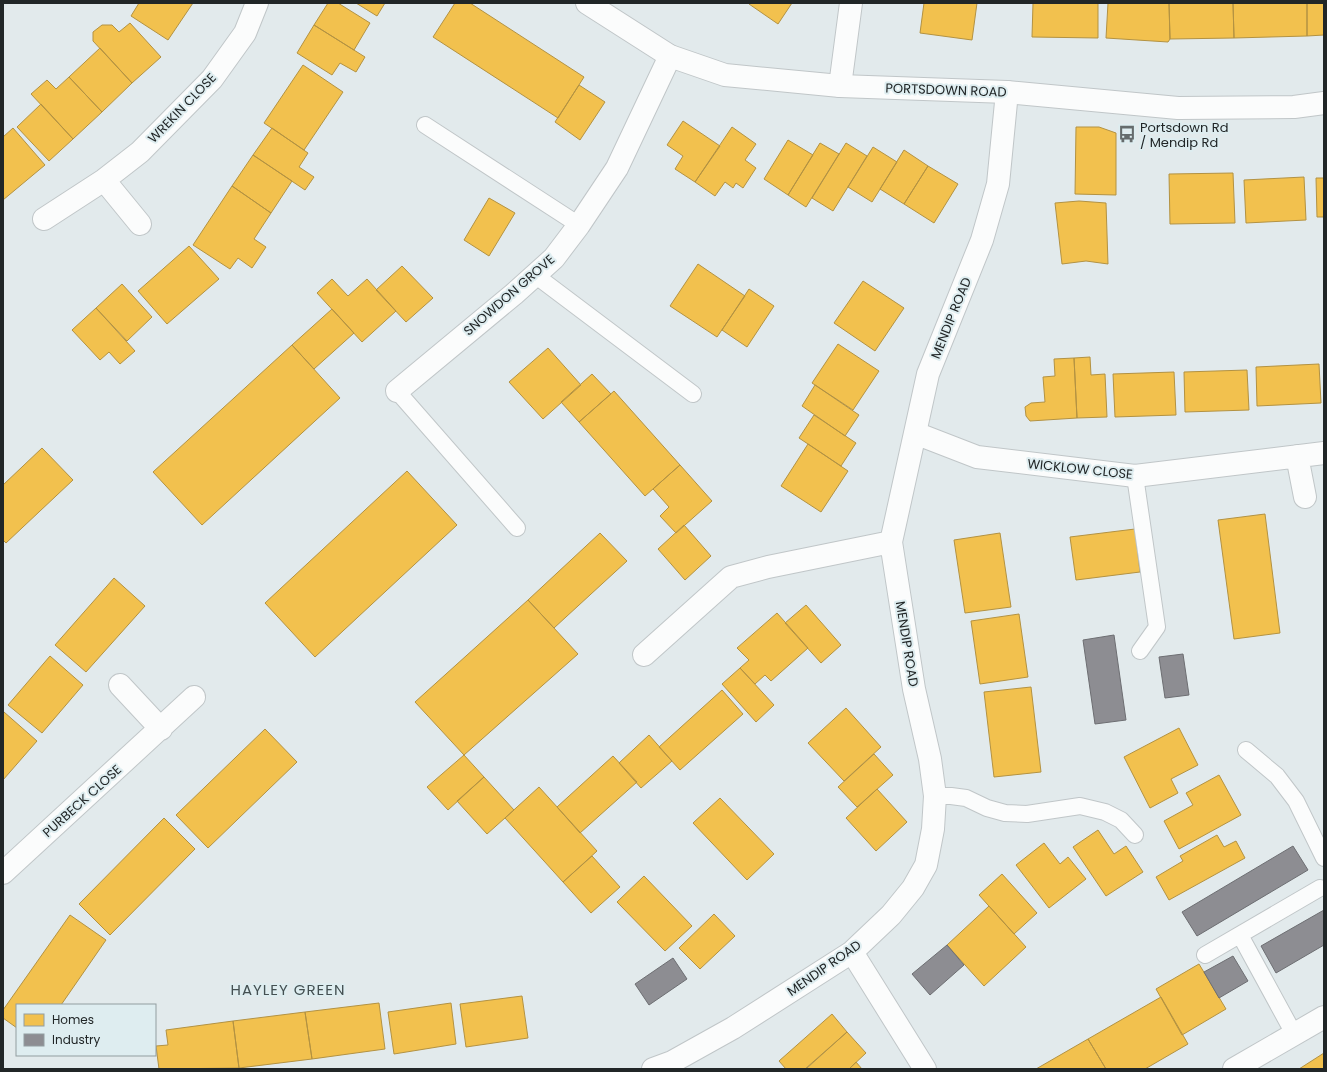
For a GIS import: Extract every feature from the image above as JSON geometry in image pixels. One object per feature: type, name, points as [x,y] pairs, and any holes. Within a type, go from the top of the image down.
[{"type":"street","name":"WREKIN CLOSE","points":[[44,219],[104,180],[140,152],[212,79],[245,32],[257,3]]},
{"type":"street","name":"PORTSDOWN ROAD","points":[[587,3],[670,56],[725,75],[840,86],[1007,92],[1178,108],[1294,107],[1324,103]]},
{"type":"street","points":[[840,86],[851,3]]},
{"type":"street","name":"SNOWDON GROVE","points":[[397,390],[514,294],[554,258],[579,225],[617,168],[670,56]]},
{"type":"street","name":"MENDIP ROAD","points":[[653,1069],[672,1062],[734,1028],[852,952],[891,915],[913,888],[926,866],[933,829],[935,796],[930,759],[914,689],[891,542],[928,374],[982,240],[998,184],[1007,92]]},
{"type":"street","points":[[104,180],[140,224]]},
{"type":"street","name":"WICKLOW CLOSE","points":[[915,433],[977,457],[1135,476],[1324,453]]},
{"type":"street","points":[[1297,456],[1305,497]]},
{"type":"street","points":[[644,655],[731,577],[768,567],[891,542]]},
{"type":"street","points":[[120,686],[161,729]]},
{"type":"street","name":"PURBECK CLOSE","points":[[3,873],[194,697]]},
{"type":"street","points":[[852,952],[925,1069]]},
{"type":"street","points":[[1234,1069],[1324,1017]]},
{"type":"lane","points":[[425,125],[579,225]]},
{"type":"lane","points":[[534,276],[693,394]]},
{"type":"lane","points":[[397,390],[517,528]]},
{"type":"lane","points":[[1135,476],[1157,627],[1140,651]]},
{"type":"lane","points":[[1246,750],[1277,776],[1296,801],[1324,858]]},
{"type":"lane","points":[[935,796],[966,798],[987,808],[1005,813],[1027,814],[1080,806],[1105,812],[1122,820],[1135,835]]},
{"type":"lane","points":[[1205,955],[1320,888]]},
{"type":"lane","points":[[1240,935],[1294,1034]]},
{"type":"building: Homes","points":[[139,3],[193,3],[168,40],[131,16]]},
{"type":"building: Homes","points":[[328,3],[338,3],[370,23],[354,50],[314,25]]},
{"type":"building: Homes","points":[[356,3],[385,3],[377,16]]},
{"type":"building: Homes","points":[[455,3],[470,3],[584,77],[558,118],[433,37]]},
{"type":"building: Homes","points":[[792,3],[778,24],[749,4]]},
{"type":"building: Homes","points":[[924,3],[977,3],[972,40],[920,33]]},
{"type":"building: Homes","points":[[1033,3],[1098,3],[1098,38],[1032,37]]},
{"type":"building: Homes","points":[[1108,3],[1169,3],[1170,39],[1168,42],[1106,38]]},
{"type":"building: Homes","points":[[1169,3],[1233,3],[1234,38],[1170,39]]},
{"type":"building: Homes","points":[[1233,3],[1307,3],[1307,36],[1234,38]]},
{"type":"building: Homes","points":[[1307,3],[1324,3],[1324,35],[1307,36]]},
{"type":"building: Homes","points":[[130,23],[161,57],[132,83],[93,41],[93,32],[102,25],[112,25],[119,32]]},
{"type":"building: Homes","points":[[314,25],[365,57],[356,72],[340,63],[332,75],[297,53]]},
{"type":"building: Homes","points":[[100,48],[132,83],[102,112],[69,77]]},
{"type":"building: Homes","points":[[303,65],[343,92],[304,150],[264,123]]},
{"type":"building: Homes","points":[[69,77],[102,112],[73,139],[31,94],[47,80],[56,89]]},
{"type":"building: Homes","points":[[579,85],[605,102],[580,140],[555,122]]},
{"type":"building: Homes","points":[[41,104],[73,139],[49,161],[17,127]]},
{"type":"building: Homes","points":[[683,121],[720,146],[695,182],[675,169],[683,156],[667,145]]},
{"type":"building: Homes","points":[[732,127],[756,144],[745,160],[756,168],[743,188],[736,183],[733,188],[725,182],[715,196],[695,182]]},
{"type":"building: Homes","points":[[1076,127],[1099,127],[1116,133],[1116,195],[1075,194]]},
{"type":"building: Homes","points":[[13,128],[45,165],[3,200],[3,137]]},
{"type":"building: Homes","points":[[272,128],[308,153],[299,167],[314,177],[305,190],[253,155]]},
{"type":"building: Homes","points":[[788,140],[813,155],[788,195],[764,179]]},
{"type":"building: Homes","points":[[820,143],[839,154],[806,207],[788,195]]},
{"type":"building: Homes","points":[[846,143],[867,156],[833,211],[812,198]]},
{"type":"building: Homes","points":[[873,147],[897,162],[872,202],[848,187]]},
{"type":"building: Homes","points":[[904,150],[928,166],[904,204],[880,189]]},
{"type":"building: Homes","points":[[253,155],[292,181],[271,213],[232,186]]},
{"type":"building: Homes","points":[[928,166],[958,184],[934,223],[904,204]]},
{"type":"building: Homes","points":[[1233,173],[1235,223],[1170,224],[1169,174]]},
{"type":"building: Homes","points":[[1304,177],[1306,220],[1246,223],[1244,180]]},
{"type":"building: Homes","points":[[1316,178],[1324,178],[1324,217],[1317,217]]},
{"type":"building: Homes","points":[[232,186],[271,213],[254,239],[266,247],[252,268],[238,258],[230,269],[193,245]]},
{"type":"building: Homes","points":[[489,198],[515,213],[489,256],[464,240]]},
{"type":"building: Homes","points":[[1079,201],[1106,203],[1108,264],[1086,261],[1062,264],[1055,203]]},
{"type":"building: Homes","points":[[189,246],[219,279],[167,324],[138,291]]},
{"type":"building: Homes","points":[[698,264],[745,296],[717,337],[670,306]]},
{"type":"building: Homes","points":[[402,266],[433,298],[406,322],[376,290]]},
{"type":"building: Homes","points":[[332,279],[348,296],[367,279],[396,311],[362,342],[317,293]]},
{"type":"building: Homes","points":[[863,281],[904,308],[875,351],[834,323]]},
{"type":"building: Homes","points":[[122,284],[152,317],[127,341],[96,308]]},
{"type":"building: Homes","points":[[749,289],[774,306],[747,347],[722,330]]},
{"type":"building: Homes","points":[[96,308],[135,351],[120,364],[109,352],[100,360],[72,330]]},
{"type":"building: Homes","points":[[332,309],[354,333],[314,369],[292,345]]},
{"type":"building: Homes","points":[[838,344],[879,371],[853,410],[812,383]]},
{"type":"building: Homes","points":[[292,345],[340,398],[202,525],[153,472]]},
{"type":"building: Homes","points":[[548,348],[581,385],[543,419],[509,382]]},
{"type":"building: Homes","points":[[1090,357],[1091,375],[1105,374],[1107,417],[1077,418],[1074,358]]},
{"type":"building: Homes","points":[[1074,358],[1077,418],[1030,421],[1026,416],[1025,407],[1031,403],[1045,402],[1043,377],[1055,376],[1054,359]]},
{"type":"building: Homes","points":[[1319,364],[1321,403],[1257,406],[1256,367]]},
{"type":"building: Homes","points":[[1247,370],[1249,410],[1185,412],[1184,372]]},
{"type":"building: Homes","points":[[1174,372],[1176,415],[1115,417],[1113,374]]},
{"type":"building: Homes","points":[[592,374],[611,394],[579,422],[561,402]]},
{"type":"building: Homes","points":[[815,385],[859,415],[845,436],[802,406]]},
{"type":"building: Homes","points":[[614,391],[680,465],[645,496],[579,422]]},
{"type":"building: Homes","points":[[814,415],[856,443],[841,466],[799,438]]},
{"type":"building: Homes","points":[[808,444],[848,471],[821,512],[781,486]]},
{"type":"building: Homes","points":[[42,448],[73,480],[6,543],[3,540],[3,485]]},
{"type":"building: Homes","points":[[680,465],[712,501],[676,533],[660,516],[669,507],[653,489]]},
{"type":"building: Homes","points":[[407,471],[457,525],[315,657],[265,603]]},
{"type":"building: Homes","points":[[1265,514],[1280,633],[1234,639],[1218,520]]},
{"type":"building: Homes","points":[[684,525],[711,556],[685,580],[658,549]]},
{"type":"building: Homes","points":[[1135,529],[1140,572],[1076,580],[1070,537]]},
{"type":"building: Homes","points":[[600,533],[627,561],[554,628],[528,600]]},
{"type":"building: Homes","points":[[1000,533],[1011,607],[965,613],[954,540]]},
{"type":"building: Homes","points":[[114,578],[145,606],[86,672],[55,645]]},
{"type":"building: Homes","points":[[528,600],[578,654],[464,755],[415,702]]},
{"type":"building: Homes","points":[[806,605],[841,645],[821,663],[785,623]]},
{"type":"building: Homes","points":[[777,613],[808,648],[771,681],[765,675],[755,684],[740,668],[749,660],[737,648]]},
{"type":"building: Homes","points":[[1019,614],[1028,677],[980,684],[971,621]]},
{"type":"building: Homes","points":[[50,656],[83,685],[42,733],[8,705]]},
{"type":"building: Homes","points":[[740,668],[774,705],[756,722],[722,684]]},
{"type":"building: Homes","points":[[1031,687],[1041,772],[994,777],[984,692]]},
{"type":"building: Homes","points":[[722,690],[743,714],[680,770],[659,747]]},
{"type":"building: Homes","points":[[846,708],[881,747],[844,781],[808,743]]},
{"type":"building: Homes","points":[[4,712],[37,741],[3,780],[3,714]]},
{"type":"building: Homes","points":[[1179,728],[1198,765],[1171,779],[1178,793],[1150,808],[1124,757]]},
{"type":"building: Homes","points":[[265,729],[297,762],[208,848],[176,815]]},
{"type":"building: Homes","points":[[649,735],[672,761],[641,788],[619,763]]},
{"type":"building: Homes","points":[[874,754],[893,775],[857,807],[838,787]]},
{"type":"building: Homes","points":[[464,755],[484,777],[448,810],[427,787]]},
{"type":"building: Homes","points":[[613,756],[637,782],[580,833],[557,807]]},
{"type":"building: Homes","points":[[1219,775],[1241,815],[1179,849],[1164,821],[1193,805],[1186,793]]},
{"type":"building: Homes","points":[[484,777],[514,810],[487,834],[457,801]]},
{"type":"building: Homes","points":[[539,787],[597,851],[563,882],[505,818]]},
{"type":"building: Homes","points":[[877,789],[907,822],[876,851],[846,818]]},
{"type":"building: Homes","points":[[720,798],[774,854],[747,880],[693,823]]},
{"type":"building: Homes","points":[[164,818],[195,849],[110,935],[79,904]]},
{"type":"building: Homes","points":[[1098,830],[1114,854],[1126,846],[1143,872],[1106,896],[1073,847]]},
{"type":"building: Homes","points":[[1217,835],[1224,847],[1236,841],[1245,858],[1169,900],[1156,877],[1183,861],[1180,856]]},
{"type":"building: Homes","points":[[1044,843],[1060,864],[1068,857],[1086,879],[1049,908],[1016,865]]},
{"type":"building: Homes","points":[[592,856],[620,887],[591,913],[563,882]]},
{"type":"building: Homes","points":[[1002,874],[1037,913],[1014,934],[979,895]]},
{"type":"building: Homes","points":[[644,876],[692,926],[665,951],[617,902]]},
{"type":"building: Homes","points":[[989,906],[1026,947],[984,986],[947,945]]},
{"type":"building: Homes","points":[[714,914],[735,936],[700,969],[679,948]]},
{"type":"building: Homes","points":[[70,915],[106,940],[62,1004],[16,1004],[16,1027],[3,1018],[3,1010]]},
{"type":"building: Homes","points":[[1199,964],[1226,1009],[1182,1035],[1156,989]]},
{"type":"building: Homes","points":[[522,996],[528,1038],[466,1047],[460,1004]]},
{"type":"building: Homes","points":[[1161,997],[1188,1044],[1145,1069],[1106,1069],[1088,1039]]},
{"type":"building: Homes","points":[[379,1003],[385,1049],[312,1059],[305,1012]]},
{"type":"building: Homes","points":[[451,1003],[456,1044],[394,1054],[388,1012]]},
{"type":"building: Homes","points":[[305,1012],[312,1059],[239,1068],[233,1021]]},
{"type":"building: Homes","points":[[832,1014],[847,1032],[805,1069],[786,1069],[779,1061]]},
{"type":"building: Homes","points":[[233,1021],[239,1068],[159,1069],[156,1046],[168,1045],[166,1030]]},
{"type":"building: Homes","points":[[847,1032],[866,1053],[849,1069],[807,1068]]},
{"type":"building: Homes","points":[[1088,1039],[1106,1069],[1036,1069]]},
{"type":"building: Homes","points":[[1324,1053],[1324,1069],[1299,1069]]},
{"type":"building: Homes","points":[[856,1062],[862,1069],[849,1069]]},
{"type":"building: Industry","points":[[1114,635],[1126,720],[1095,724],[1083,640]]},
{"type":"building: Industry","points":[[1183,654],[1189,695],[1165,698],[1159,657]]},
{"type":"building: Industry","points":[[1293,846],[1308,870],[1197,936],[1182,912]]},
{"type":"building: Industry","points":[[1324,910],[1324,945],[1276,973],[1261,946]]},
{"type":"building: Industry","points":[[947,945],[964,965],[930,995],[912,974]]},
{"type":"building: Industry","points":[[1233,956],[1248,981],[1219,998],[1204,972]]},
{"type":"building: Industry","points":[[673,958],[687,979],[649,1005],[635,984]]},
{"type":"place","name":"Portsdown Rd / Mendip Rd","points":[[1127,134]]},
{"type":"district","name":"HAYLEY GREEN","points":[[288,989]]}]
